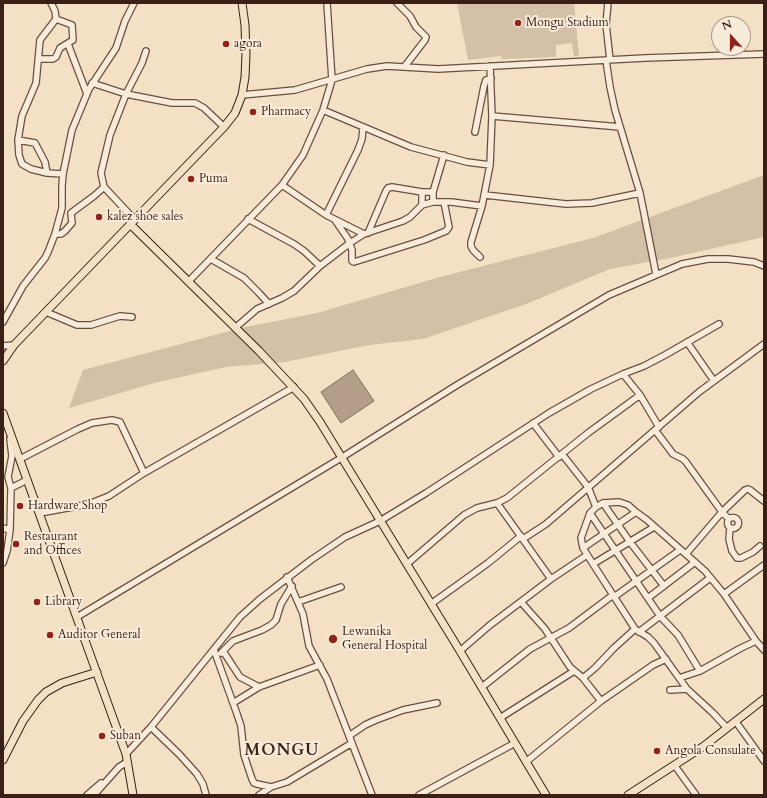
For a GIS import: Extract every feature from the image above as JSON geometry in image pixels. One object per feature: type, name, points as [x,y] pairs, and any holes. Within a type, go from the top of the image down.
[{"type":"main road","points":[[3,362],[14,346],[132,221],[224,127],[234,113],[242,95],[246,54],[245,25],[242,3]]},
{"type":"main road","points":[[132,221],[304,399],[320,422],[407,564],[546,795]]},
{"type":"main road","points":[[3,413],[126,754],[133,795]]},
{"type":"main road","points":[[3,760],[23,721],[38,700],[53,687],[97,672]]},
{"type":"main road","points":[[628,795],[704,746],[764,699]]},
{"type":"street","points":[[51,3],[55,11],[56,19],[40,40],[36,83],[22,116],[18,140],[19,155],[22,164],[31,169],[47,173],[63,174]]},
{"type":"street","points":[[3,322],[23,286],[45,258],[55,234],[62,208],[63,174],[72,130],[92,83],[116,48],[125,21],[134,3]]},
{"type":"street","points":[[189,281],[282,185],[303,155],[323,110],[332,80],[327,3]]},
{"type":"street","points":[[397,3],[410,16],[416,27],[426,37],[405,66]]},
{"type":"street","points":[[608,3],[606,24],[610,87],[620,127],[640,193],[656,274]]},
{"type":"street","points":[[39,59],[53,59],[56,57],[60,48],[74,39],[70,24],[56,19]]},
{"type":"street","points":[[68,44],[87,94]]},
{"type":"street","points":[[132,221],[104,186],[101,173],[107,145],[126,94],[142,63],[146,51]]},
{"type":"street","points":[[242,95],[295,90],[367,69],[387,66],[438,69],[764,54]]},
{"type":"street","points":[[480,257],[471,246],[471,242],[485,195],[490,165],[492,116],[490,66]]},
{"type":"street","points":[[475,132],[484,86],[486,80],[491,78]]},
{"type":"street","points":[[92,83],[126,94],[172,103],[195,103],[212,115],[224,127]]},
{"type":"street","points":[[323,110],[411,147],[467,162],[490,165]]},
{"type":"street","points":[[492,116],[620,127]]},
{"type":"street","points":[[326,215],[358,150],[362,139],[363,127]]},
{"type":"street","points":[[18,140],[35,142],[46,162],[47,173]]},
{"type":"street","points":[[433,202],[433,192],[444,155]]},
{"type":"street","points":[[282,185],[326,215],[366,233]]},
{"type":"street","points":[[55,234],[61,234],[65,231],[72,223],[71,213],[104,186]]},
{"type":"street","points":[[366,233],[388,188],[396,187],[422,192],[433,192]]},
{"type":"street","points":[[422,192],[422,205]]},
{"type":"street","points":[[485,195],[566,204],[592,203],[640,193]]},
{"type":"street","points":[[235,328],[252,313],[294,291],[320,266],[350,243],[366,233],[403,221],[410,217],[422,205],[433,202],[444,202],[482,206]]},
{"type":"street","points":[[335,220],[344,231],[350,243],[352,261],[354,262],[441,234],[446,231],[449,227],[444,202]]},
{"type":"street","points":[[248,219],[294,244],[320,266]]},
{"type":"street","points":[[211,259],[244,278],[269,304]]},
{"type":"street","points":[[76,617],[342,458],[464,381],[602,299],[656,274],[682,264],[708,259],[728,259],[754,262],[764,266]]},
{"type":"street","points":[[46,312],[71,324],[81,325],[100,322],[120,316],[132,317]]},
{"type":"street","points":[[126,754],[151,727],[240,618],[260,599],[287,578],[336,543],[354,532],[380,521],[466,468],[533,423],[591,389],[644,366],[719,324]]},
{"type":"street","points":[[687,342],[714,381]]},
{"type":"street","points":[[431,604],[522,538],[546,524],[699,392],[764,344]]},
{"type":"street","points":[[3,346],[14,346]]},
{"type":"street","points":[[623,374],[640,395],[657,428],[673,454],[686,462],[722,512],[729,519]]},
{"type":"street","points":[[40,513],[97,502],[124,488],[144,473],[294,387]]},
{"type":"street","points":[[407,564],[464,515],[477,508],[496,503],[507,498],[640,395]]},
{"type":"street","points":[[20,459],[78,428],[92,423],[112,420],[120,422],[144,473]]},
{"type":"street","points":[[533,423],[588,487],[596,507]]},
{"type":"street","points":[[3,563],[7,551],[10,530],[11,488],[8,477],[12,456],[8,428]]},
{"type":"street","points":[[11,488],[27,480]]},
{"type":"street","points":[[686,554],[722,512],[745,490],[748,489],[764,501]]},
{"type":"street","points":[[727,728],[687,689],[654,643],[637,630],[613,596],[583,548],[581,538],[590,513],[596,507],[604,503],[619,502],[628,505],[695,562],[724,594],[756,641],[764,650]]},
{"type":"street","points":[[496,503],[551,580]]},
{"type":"street","points":[[604,503],[630,542],[664,586]]},
{"type":"street","points":[[583,548],[636,512]]},
{"type":"street","points":[[590,513],[660,616],[678,635],[700,671]]},
{"type":"street","points":[[729,519],[735,518],[739,523],[735,528],[730,528]]},
{"type":"street","points":[[729,519],[729,539],[732,551],[737,558],[741,558],[760,546]]},
{"type":"street","points":[[593,564],[654,527]]},
{"type":"street","points":[[3,528],[10,530]]},
{"type":"street","points":[[482,687],[525,653],[569,628],[680,550]]},
{"type":"street","points":[[460,651],[490,625],[587,555]]},
{"type":"street","points":[[648,598],[695,562]]},
{"type":"street","points":[[724,594],[764,565]]},
{"type":"street","points":[[287,578],[292,586],[303,614],[309,646],[327,679],[372,795]]},
{"type":"street","points":[[583,678],[609,653],[637,630],[660,616],[710,578]]},
{"type":"street","points":[[217,657],[234,641],[271,625],[276,620],[281,604],[292,586]]},
{"type":"street","points":[[298,602],[341,587]]},
{"type":"street","points":[[521,602],[538,620],[574,671],[583,678],[601,701]]},
{"type":"street","points":[[679,678],[700,671],[756,641]]},
{"type":"street","points":[[214,650],[240,726],[244,755],[254,783],[271,787]]},
{"type":"street","points":[[223,650],[240,677],[259,688]]},
{"type":"street","points":[[527,762],[601,701],[653,665],[666,659]]},
{"type":"street","points":[[233,703],[259,688],[320,665]]},
{"type":"street","points":[[500,718],[574,671]]},
{"type":"street","points":[[670,690],[687,689]]},
{"type":"street","points":[[349,736],[365,725],[376,720],[403,710],[437,703]]},
{"type":"street","points":[[736,722],[764,761]]},
{"type":"street","points":[[151,727],[197,774],[203,784],[206,795]]},
{"type":"street","points":[[259,795],[271,787],[287,782],[352,743]]},
{"type":"street","points":[[418,795],[515,743]]},
{"type":"street","points":[[94,795],[119,767],[128,762]]},
{"type":"street","points":[[675,766],[696,795]]},
{"type":"street","points":[[87,795],[98,785],[107,780]]},
{"type":"shaded area","name":"Mongu Stadium","points":[[457,3],[574,3],[579,56],[574,56],[572,43],[556,45],[556,57],[502,59],[501,56],[468,60]]},
{"type":"shaded area","points":[[764,175],[764,237],[670,258],[610,269],[526,304],[423,339],[369,345],[285,362],[226,367],[158,382],[69,408],[83,370],[241,328],[317,313],[440,277],[593,238]]},
{"type":"shaded area","points":[[353,370],[374,401],[341,423],[321,392]]},
{"type":"place","name":"Mongu Stadium","points":[[518,23]]},
{"type":"place","name":"agora","points":[[226,44]]},
{"type":"place","name":"Pharmacy","points":[[253,112]]},
{"type":"place","name":"Puma","points":[[191,179]]},
{"type":"place","name":"kalez shoe sales","points":[[99,217]]},
{"type":"place","name":"Hardware Shop","points":[[20,506]]},
{"type":"place","name":"Restaurant and Offices","points":[[16,544]]},
{"type":"place","name":"Library","points":[[37,602]]},
{"type":"place","name":"Auditor General","points":[[50,635]]},
{"type":"place","name":"Lewanika General Hospital","points":[[333,639]]},
{"type":"place","name":"Suban","points":[[102,736]]},
{"type":"place","name":"Angola Consulate","points":[[657,751]]},
{"type":"district","name":"MONGU","points":[[282,751]]}]
